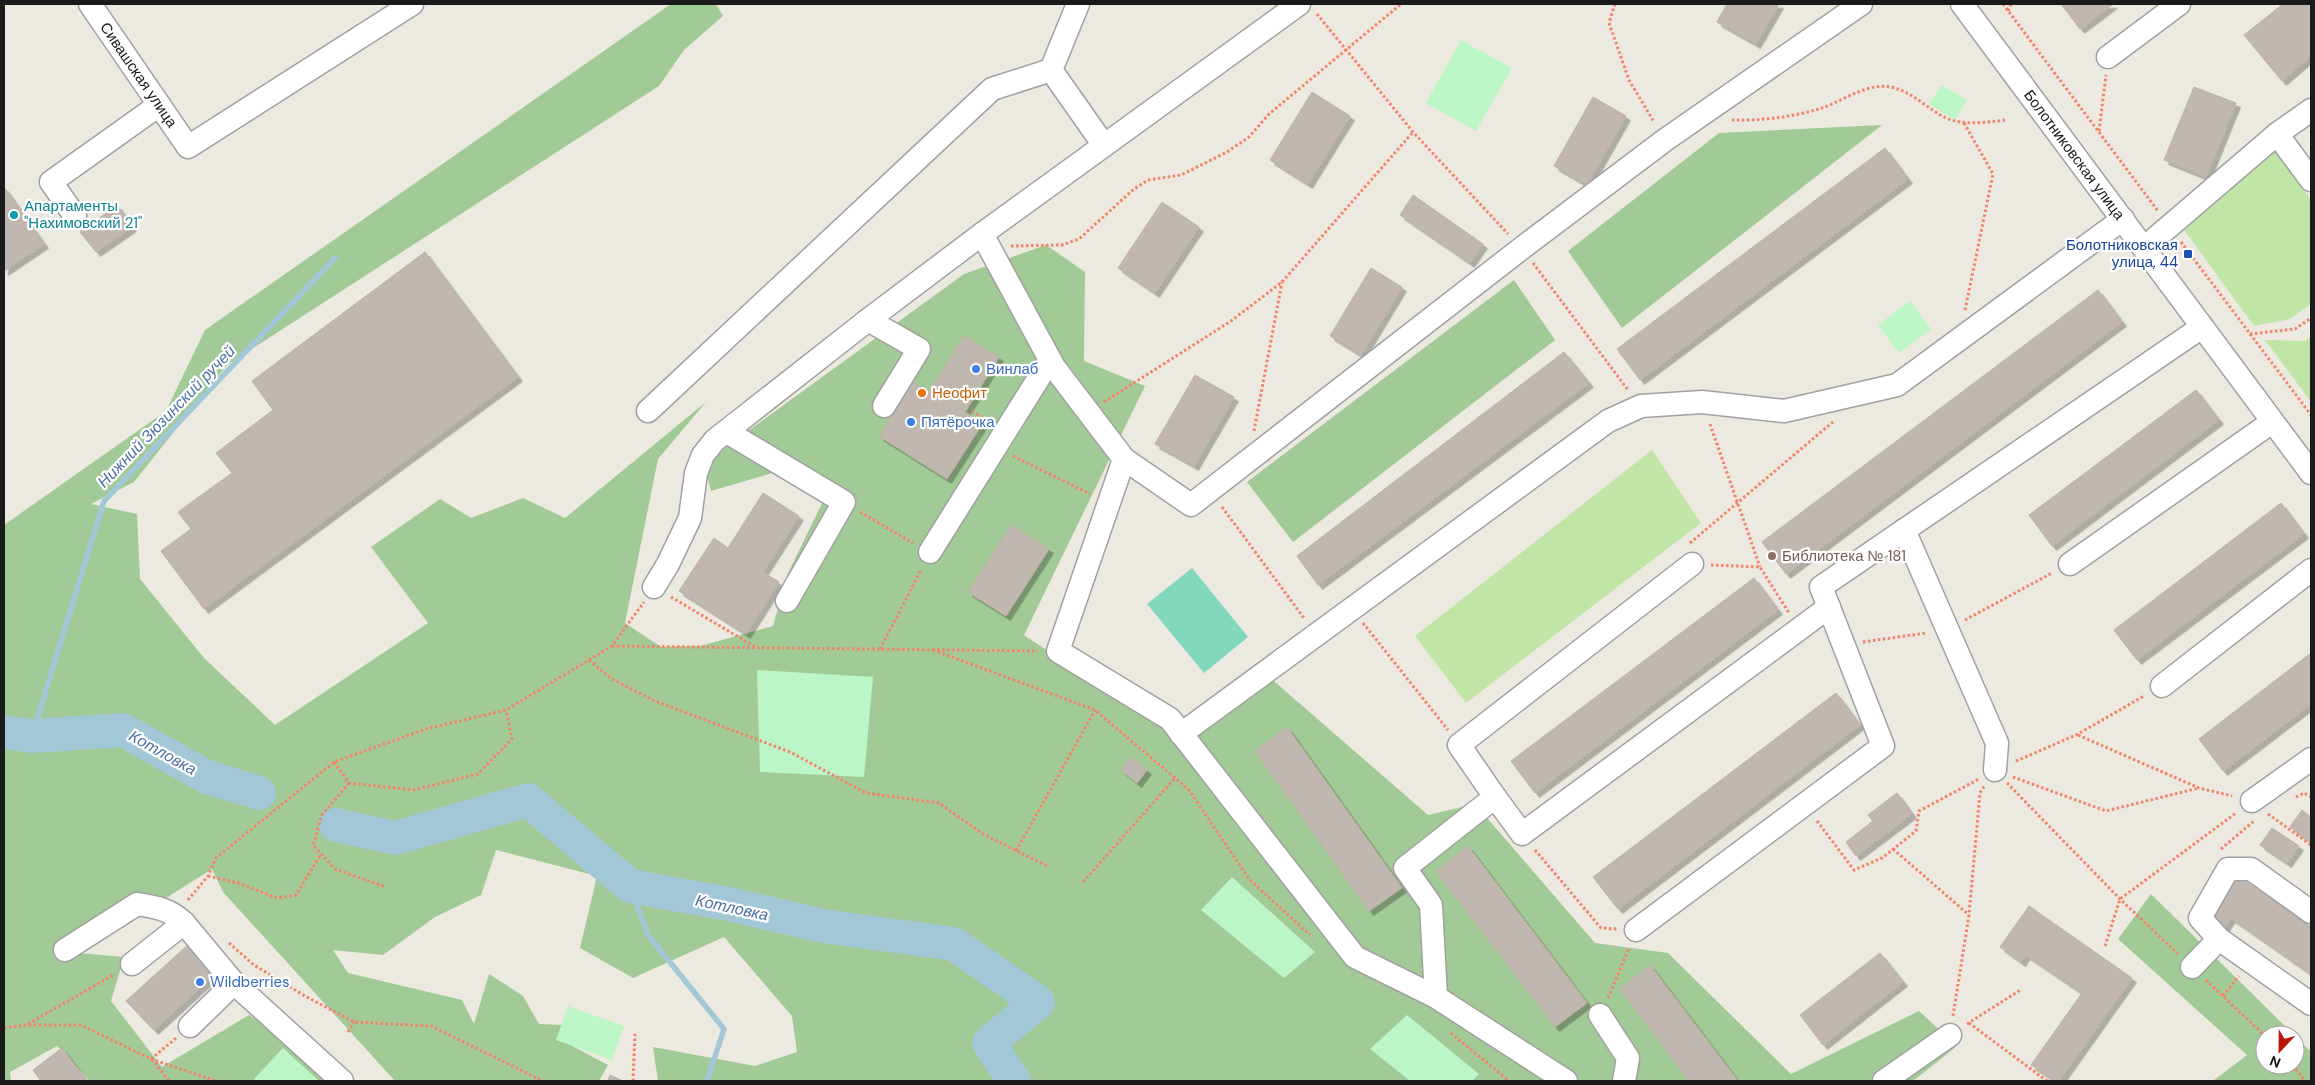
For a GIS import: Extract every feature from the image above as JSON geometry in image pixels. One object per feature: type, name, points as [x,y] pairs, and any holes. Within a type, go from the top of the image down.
[{"type":"street","name":"Сивашская улица","points":[[90,4],[188,147],[412,4]]},
{"type":"street","points":[[648,411],[992,89],[1051,70],[1078,4]]},
{"type":"street","points":[[986,243],[1050,360],[1124,459],[1191,506],[1522,248],[1665,140],[1704,111],[1861,4]]},
{"type":"street","name":"Болотниковская улица","points":[[1962,4],[2311,473]]},
{"type":"street","points":[[2108,57],[2179,4]]},
{"type":"street","points":[[654,586],[668,564],[690,518],[696,473],[703,455],[721,436],[868,320],[986,243],[1103,144],[1307,8]]},
{"type":"street","points":[[1051,70],[1103,144]]},
{"type":"street","points":[[75,216],[51,182],[159,104]]},
{"type":"street","points":[[2144,248],[2277,134],[2311,110]]},
{"type":"street","points":[[2277,134],[2311,180]]},
{"type":"street","points":[[1181,734],[1608,421],[1640,406],[1702,402],[1784,411],[1897,385],[2123,219]]},
{"type":"street","points":[[868,320],[919,349],[884,406]]},
{"type":"street","points":[[1636,930],[1883,746],[1821,587],[2202,327]]},
{"type":"street","points":[[930,552],[1050,360]]},
{"type":"street","points":[[2070,564],[2272,422]]},
{"type":"street","points":[[721,436],[844,502],[787,601]]},
{"type":"street","points":[[1124,459],[1058,651],[1170,719],[1355,957],[1436,997],[1566,1081]]},
{"type":"street","points":[[1904,530],[1997,744],[1995,770]]},
{"type":"street","points":[[1692,564],[1459,745],[1522,834],[1828,607]]},
{"type":"street","points":[[2162,686],[2311,570]]},
{"type":"street","points":[[2261,809],[2311,759]]},
{"type":"street","points":[[1436,997],[1431,905],[1405,868],[1495,796]]},
{"type":"street","points":[[2308,1004],[2219,939],[2200,918],[2228,869],[2251,869],[2311,912]]},
{"type":"street","points":[[65,950],[137,904],[166,909],[180,919],[234,983],[342,1081]]},
{"type":"street","points":[[132,964],[180,919]]},
{"type":"street","points":[[2192,967],[2219,939]]},
{"type":"street","points":[[190,1026],[234,983]]},
{"type":"street","points":[[1600,1016],[1628,1058],[1624,1081]]},
{"type":"street","points":[[1884,1081],[1950,1034]]},
{"type":"path","points":[[986,243],[1018,246],[1062,245],[1079,239],[1148,180],[1182,175],[1227,152],[1249,137],[1268,114],[1401,4]]},
{"type":"path","points":[[1615,4],[1609,23],[1629,80],[1665,140]]},
{"type":"path","points":[[2008,11],[2011,4]]},
{"type":"path","points":[[1307,8],[1346,49],[1413,132],[1522,248],[1640,406]]},
{"type":"path","points":[[2099,132],[2108,57]]},
{"type":"path","points":[[1704,111],[1723,120],[1772,118],[1821,108],[1874,87],[1895,87],[1922,101],[1946,118],[1964,123],[2006,120]]},
{"type":"path","points":[[1959,339],[1993,174],[1964,123]]},
{"type":"path","points":[[1088,412],[1231,321],[1282,282],[1413,132]]},
{"type":"path","points":[[1248,461],[1282,282]]},
{"type":"path","points":[[2250,334],[2295,329],[2311,318]]},
{"type":"path","points":[[1702,402],[1760,567],[1798,628]]},
{"type":"path","points":[[1760,567],[1692,564],[1680,551],[1841,415]]},
{"type":"path","points":[[995,447],[1109,503]]},
{"type":"path","points":[[1210,491],[1316,635]]},
{"type":"path","points":[[844,502],[930,552],[880,649]]},
{"type":"path","points":[[1879,639],[1946,630],[2070,564]]},
{"type":"path","points":[[180,919],[208,876],[216,858],[334,762],[426,728],[506,710],[612,646],[654,586],[757,648]]},
{"type":"path","points":[[1352,609],[1459,745]]},
{"type":"path","points":[[612,646],[1058,651]]},
{"type":"path","points":[[933,650],[1095,710],[1189,790],[1249,880],[1318,941]]},
{"type":"path","points":[[589,660],[612,679],[655,701],[790,752],[866,793],[939,804],[983,834],[1049,867]]},
{"type":"path","points":[[1805,804],[1854,870],[1882,858],[1916,832],[1919,811],[1995,770],[2078,734],[2162,686]]},
{"type":"path","points":[[334,762],[349,783],[414,790],[478,774],[512,739],[506,710]]},
{"type":"path","points":[[1016,851],[1095,710]]},
{"type":"path","points":[[2078,734],[2198,788],[2261,809],[2311,846]]},
{"type":"path","points":[[1995,770],[2106,811],[2198,788]]},
{"type":"path","points":[[1995,770],[2120,898],[2255,1027]]},
{"type":"path","points":[[1950,1034],[1970,915],[1980,793],[1995,770]]},
{"type":"path","points":[[1083,882],[1176,777]]},
{"type":"path","points":[[349,783],[322,815],[313,845],[335,869],[386,887]]},
{"type":"path","points":[[2288,800],[2304,793],[2311,797]]},
{"type":"path","points":[[2228,869],[2216,861],[2222,847],[2261,809]]},
{"type":"path","points":[[2105,946],[2120,898],[2261,809]]},
{"type":"path","points":[[1522,834],[1601,928],[1636,930],[1600,1016]]},
{"type":"path","points":[[1893,849],[1970,915]]},
{"type":"path","points":[[208,876],[238,883],[277,898],[296,895],[322,854]]},
{"type":"path","points":[[227,943],[236,947],[254,965],[305,996],[354,1022],[431,1026],[543,1081]]},
{"type":"path","points":[[27,1025],[132,964]]},
{"type":"path","points":[[1950,1034],[2022,989]]},
{"type":"path","points":[[348,1032],[354,1022]]},
{"type":"path","points":[[1969,1023],[2047,1081]]},
{"type":"path","points":[[4,1028],[27,1025],[81,1025],[151,1059],[216,1081]]},
{"type":"path","points":[[151,1059],[190,1026]]},
{"type":"path","points":[[1449,1031],[1509,1081]]},
{"type":"path","points":[[633,1081],[635,1034]]},
{"type":"path","points":[[151,1059],[169,1081]]},
{"type":"green space","points":[[671,4],[716,4],[723,16],[684,50],[659,86],[227,365],[134,482],[91,504],[137,514],[140,579],[204,658],[275,725],[428,623],[371,547],[440,499],[471,518],[523,498],[565,518],[706,402],[658,459],[625,623],[661,647],[700,646],[773,626],[788,573],[828,491],[779,471],[711,491],[704,463],[964,274],[1046,245],[1085,272],[1084,361],[1145,386],[1024,635],[1166,730],[1260,669],[1428,815],[1475,804],[1595,943],[1668,953],[1791,1074],[1919,1011],[1957,1046],[1913,1081],[658,1081],[653,1047],[755,1066],[797,1052],[792,1016],[724,937],[633,978],[580,948],[597,876],[496,850],[481,895],[435,917],[383,955],[333,950],[348,973],[462,1000],[474,1024],[489,974],[523,996],[539,1024],[563,1025],[574,1047],[608,1065],[599,1081],[395,1081],[223,892],[212,869],[79,953],[124,957],[111,1001],[162,1067],[249,1015],[347,1081],[90,1081],[57,1046],[10,1072],[11,1081],[4,1081],[4,525],[166,411],[205,330]]},
{"type":"green space","points":[[1461,40],[1512,68],[1476,131],[1426,103]]},
{"type":"green space","points":[[1941,85],[1967,100],[1955,120],[1929,104]]},
{"type":"green space","points":[[1882,125],[1622,328],[1568,251],[1719,133]]},
{"type":"green space","points":[[2274,148],[2311,200],[2311,304],[2290,319],[2254,326],[2182,227]]},
{"type":"green space","points":[[1514,280],[1555,340],[1293,542],[1247,482]]},
{"type":"green space","points":[[1910,301],[1931,329],[1899,353],[1878,325]]},
{"type":"green space","points":[[2311,336],[2311,402],[2265,340],[2305,341]]},
{"type":"green space","points":[[1652,450],[1701,523],[1466,703],[1415,636]]},
{"type":"green space","points":[[1192,568],[1248,637],[1204,673],[1147,604]]},
{"type":"green space","points":[[757,670],[873,677],[864,777],[760,772]]},
{"type":"green space","points":[[1232,877],[1315,952],[1284,978],[1201,910]]},
{"type":"green space","points":[[2151,894],[2284,1025],[2255,1025],[2255,1075],[2305,1075],[2305,1046],[2311,1052],[2311,1081],[2213,1081],[2247,1055],[2118,939]]},
{"type":"green space","points":[[568,1006],[624,1026],[612,1060],[556,1040]]},
{"type":"green space","points":[[1407,1015],[1479,1074],[1472,1081],[1410,1081],[1370,1049]]},
{"type":"green space","points":[[283,1048],[319,1081],[256,1081],[254,1079]]},
{"type":"building","points":[[1727,4],[1779,4],[1756,44],[1717,22]]},
{"type":"building","points":[[2061,4],[2113,4],[2080,29]]},
{"type":"building","points":[[2283,4],[2311,4],[2311,56],[2282,81],[2244,35]]},
{"type":"building","points":[[2194,87],[2236,103],[2206,177],[2164,160]]},
{"type":"building","points":[[1312,92],[1350,116],[1308,184],[1270,160]]},
{"type":"building","points":[[1593,97],[1626,116],[1587,185],[1554,166]]},
{"type":"building","points":[[1885,148],[1908,179],[1640,380],[1617,349]]},
{"type":"building","name":"Апартаменты \"Нахимовский 21\"","points":[[4,187],[44,244],[4,271]]},
{"type":"building","points":[[1413,195],[1483,244],[1470,263],[1400,215]]},
{"type":"building","points":[[1162,202],[1199,227],[1155,293],[1118,268]]},
{"type":"building","points":[[117,205],[132,227],[96,252],[80,232]]},
{"type":"building","points":[[425,252],[518,377],[204,609],[161,551],[191,529],[178,512],[232,473],[216,453],[273,410],[252,381]]},
{"type":"building","points":[[1371,268],[1402,287],[1361,355],[1330,336]]},
{"type":"building","points":[[2098,290],[2122,322],[1786,574],[1762,542]]},
{"type":"building","points":[[964,336],[999,357],[965,412],[983,423],[947,479],[879,436],[913,382],[928,392]]},
{"type":"building","points":[[1564,352],[1589,383],[1318,585],[1297,556]]},
{"type":"building","points":[[1195,375],[1234,397],[1194,466],[1155,444]]},
{"type":"building","points":[[2196,390],[2219,420],[2052,546],[2029,515]]},
{"type":"building","points":[[763,493],[799,516],[763,572],[779,582],[746,634],[679,591],[714,538],[728,548]]},
{"type":"building","points":[[2281,503],[2304,534],[2137,660],[2114,630]]},
{"type":"building","points":[[1011,525],[1049,549],[1006,616],[968,592]]},
{"type":"building","points":[[1754,578],[1778,610],[1535,793],[1511,761]]},
{"type":"building","points":[[2311,653],[2311,704],[2223,771],[2199,739]]},
{"type":"building","points":[[1836,693],[1860,725],[1618,909],[1593,877]]},
{"type":"building","points":[[1287,727],[1402,888],[1369,911],[1255,751]]},
{"type":"building","points":[[1131,757],[1147,770],[1137,783],[1121,770]]},
{"type":"building","points":[[1897,793],[1912,814],[1884,835],[1868,815]]},
{"type":"building","points":[[2302,810],[2311,817],[2311,842],[2290,827]]},
{"type":"building","points":[[1873,821],[1884,835],[1856,856],[1846,842]]},
{"type":"building","points":[[2272,828],[2299,846],[2287,863],[2260,845]]},
{"type":"building","points":[[1468,846],[1587,1003],[1555,1027],[1436,871]]},
{"type":"building","points":[[2239,877],[2311,927],[2311,974],[2231,918],[2223,930],[2209,920]]},
{"type":"building","points":[[2029,906],[2132,978],[2059,1081],[2055,1081],[2031,1065],[2082,993],[2026,955],[2021,962],[2000,947]]},
{"type":"building","points":[[190,943],[217,972],[154,1030],[126,1001]]},
{"type":"building","points":[[1880,953],[1903,982],[1823,1045],[1800,1015]]},
{"type":"building","points":[[1650,965],[1738,1081],[1689,1081],[1620,989]]},
{"type":"building","points":[[62,1048],[87,1081],[41,1081],[33,1070]]},
{"type":"building","points":[[610,1075],[623,1081],[608,1081]]},
{"type":"waterway","name":"Нижний Зюзинский ручей","points":[[32,736],[104,501],[335,258]]},
{"type":"waterway","name":"Котловка","points":[[4,732],[32,736],[123,730],[207,777],[259,793]]},
{"type":"waterway","name":"Котловка","points":[[336,825],[395,838],[528,800],[630,886],[729,904],[823,926],[954,944],[1038,1002],[989,1043],[1014,1081]]},
{"type":"waterway","points":[[630,886],[648,935],[724,1029],[707,1081]]},
{"type":"place","name":"Апартаменты \"Нахимовский 21\"","points":[[14,215]]},
{"type":"place","name":"Болотниковская улица, 44","points":[[2188,254]]},
{"type":"place","name":"Винлаб","points":[[976,369]]},
{"type":"place","name":"Неофит","points":[[922,393]]},
{"type":"place","name":"Пятёрочка","points":[[911,422]]},
{"type":"place","name":"Библиотека № 181","points":[[1772,556]]},
{"type":"place","name":"Wildberries","points":[[200,982]]}]
